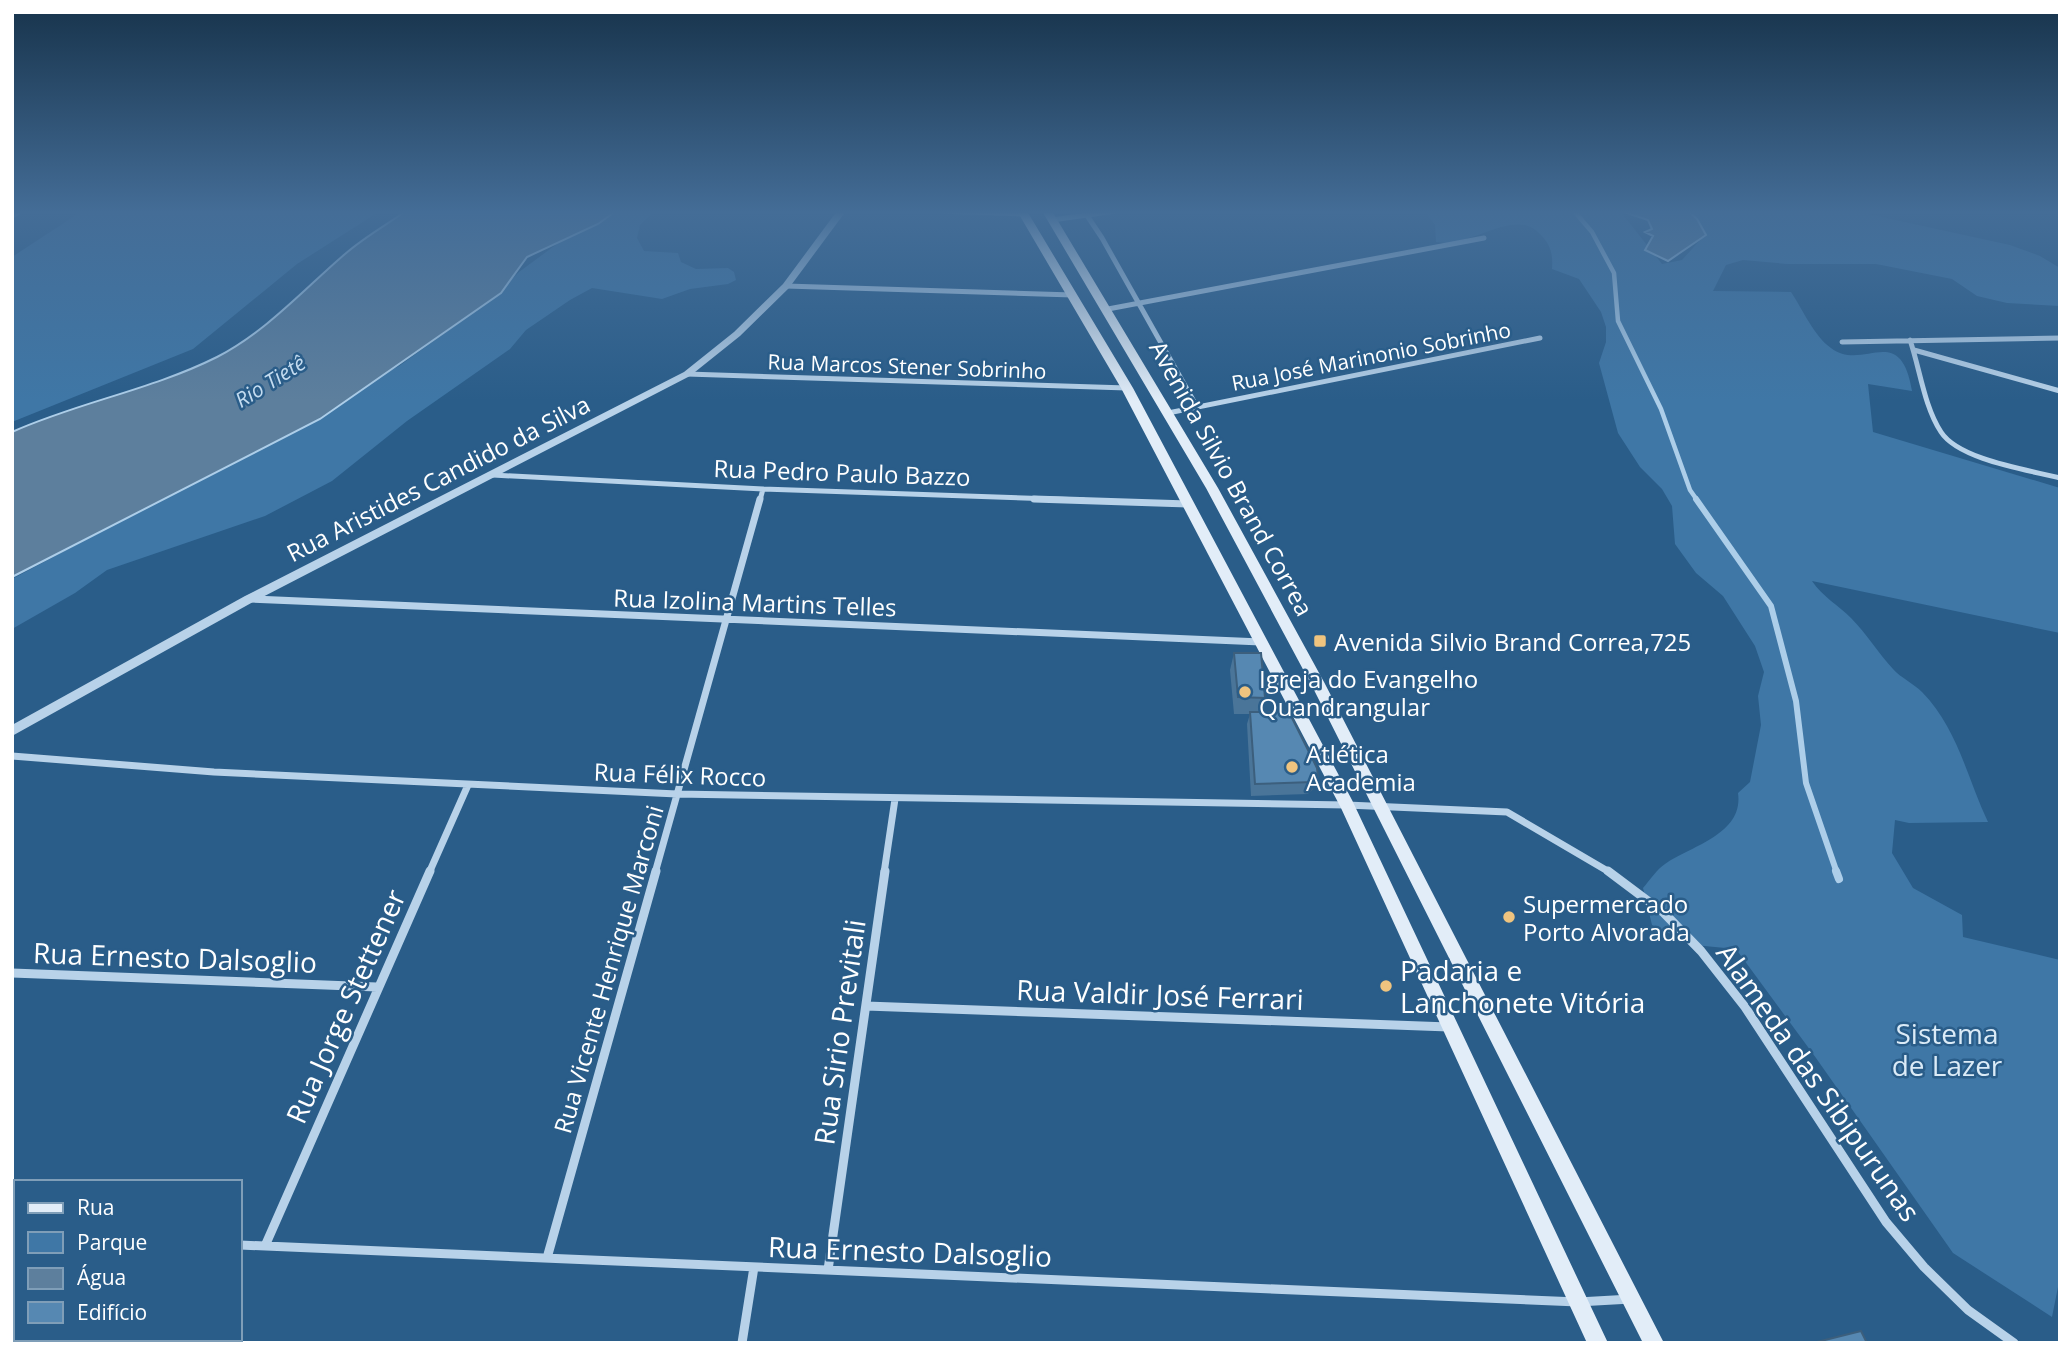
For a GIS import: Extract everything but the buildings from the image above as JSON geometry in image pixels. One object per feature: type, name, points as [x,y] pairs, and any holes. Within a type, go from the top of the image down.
[{"type":"main road","name":"Avenida Silvio Brand Correa","points":[[1060,274],[1127,388],[1347,805],[1453,1027],[1598,1343]]},
{"type":"main road","name":"Avenida Silvio Brand Correa","points":[[1086,274],[1219,500],[1381,806],[1654,1343]]},
{"type":"street","name":"Rua Aristides Candido da Silva","points":[[12,731],[249,599],[687,374],[737,334],[795,274]]},
{"type":"street","points":[[1123,274],[1197,407]]},
{"type":"street","points":[[1108,309],[1292,274]]},
{"type":"street","points":[[786,286],[1073,295]]},
{"type":"street","name":"Rua José Marinonio Sobrinho","points":[[1168,413],[1539,338]]},
{"type":"street","points":[[1842,342],[2060,338]]},
{"type":"street","points":[[1910,340],[1942,434],[1959,447],[1978,455],[2060,478]]},
{"type":"street","points":[[1914,350],[2060,391]]},
{"type":"street","name":"Rua Marcos Stener Sobrinho","points":[[687,374],[1127,388]]},
{"type":"street","name":"Rua Pedro Paulo Bazzo","points":[[493,475],[763,489],[1189,504]]},
{"type":"street","name":"Rua Vicente Henrique Marconi","points":[[547,1258],[763,489]]},
{"type":"street","name":"Rua Izolina Martins Telles","points":[[249,599],[1261,642]]},
{"type":"street","name":"Rua Félix Rocco","points":[[12,756],[228,772],[677,794],[1347,805]]},
{"type":"street","name":"Rua Jorge Stettener","points":[[265,1246],[468,785]]},
{"type":"street","name":"Rua Sirio Previtali","points":[[828,1270],[895,799]]},
{"type":"street","name":"Alameda das Sibipurunas","points":[[1347,805],[1507,811],[1601,866],[1664,914],[1701,951],[1745,1007],[1886,1222],[1924,1267],[1968,1310],[2014,1343]]},
{"type":"street","name":"Rua Ernesto Dalsoglio","points":[[12,973],[377,987]]},
{"type":"street","name":"Rua Valdir José Ferrari","points":[[866,1006],[1453,1027]]},
{"type":"street","name":"Rua Ernesto Dalsoglio","points":[[242,1245],[1578,1302]]},
{"type":"street","points":[[742,1343],[754,1267]]},
{"type":"street","points":[[1578,1302],[1631,1299]]},
{"type":"green space","points":[[12,274],[284,274],[193,349],[12,422]]},
{"type":"green space","points":[[517,274],[735,274],[736,280],[728,284],[690,289],[662,299],[592,288],[526,330],[510,349],[407,421],[332,481],[265,516],[107,570],[75,593],[12,629],[12,579],[142,510],[302,415],[399,366],[488,302]]},
{"type":"green space","name":"Sistema de Lazer","points":[[1566,274],[1721,274],[1713,291],[1791,292],[1814,330],[1831,348],[1843,354],[1879,352],[1890,353],[1899,358],[1906,370],[1912,391],[1868,384],[1873,432],[2060,488],[2060,633],[1812,581],[1857,624],[1893,669],[1934,706],[1961,754],[1988,822],[1909,823],[1895,820],[1892,853],[1913,888],[1962,915],[1963,937],[2060,960],[2060,1277],[2052,1317],[1953,1253],[1736,949],[1694,945],[1652,925],[1643,888],[1662,866],[1724,829],[1733,819],[1738,807],[1738,793],[1750,782],[1761,725],[1758,696],[1764,672],[1755,646],[1723,596],[1696,573],[1675,544],[1672,506],[1662,489],[1640,467],[1618,433],[1599,363],[1606,342],[1606,327],[1601,312],[1579,279]]},
{"type":"green space","points":[[1928,274],[2060,274],[2060,306],[2007,303],[1977,296],[1952,279]]},
{"type":"water","name":"Rio Tietê","points":[[323,274],[515,274],[501,293],[320,419],[12,577],[12,432],[63,412],[167,378],[217,357],[252,335]]},
{"type":"waterway","points":[[1614,274],[1618,321],[1661,409],[1690,490],[1697,500]]},
{"type":"waterway","points":[[1696,499],[1771,606],[1796,701],[1806,783],[1837,873]]},
{"type":"waterway","points":[[1836,871],[1839,879]]},
{"type":"place","name":"Avenida Silvio Brand Correa,725","points":[[1320,641]]},
{"type":"place","name":"Igreja do Evangelho Quandrangular","points":[[1245,692]]},
{"type":"place","name":"Atlética Academia","points":[[1292,767]]},
{"type":"place","name":"Supermercado Porto Alvorada","points":[[1509,917]]},
{"type":"place","name":"Padaria e Lanchonete Vitória","points":[[1386,986]]}]
